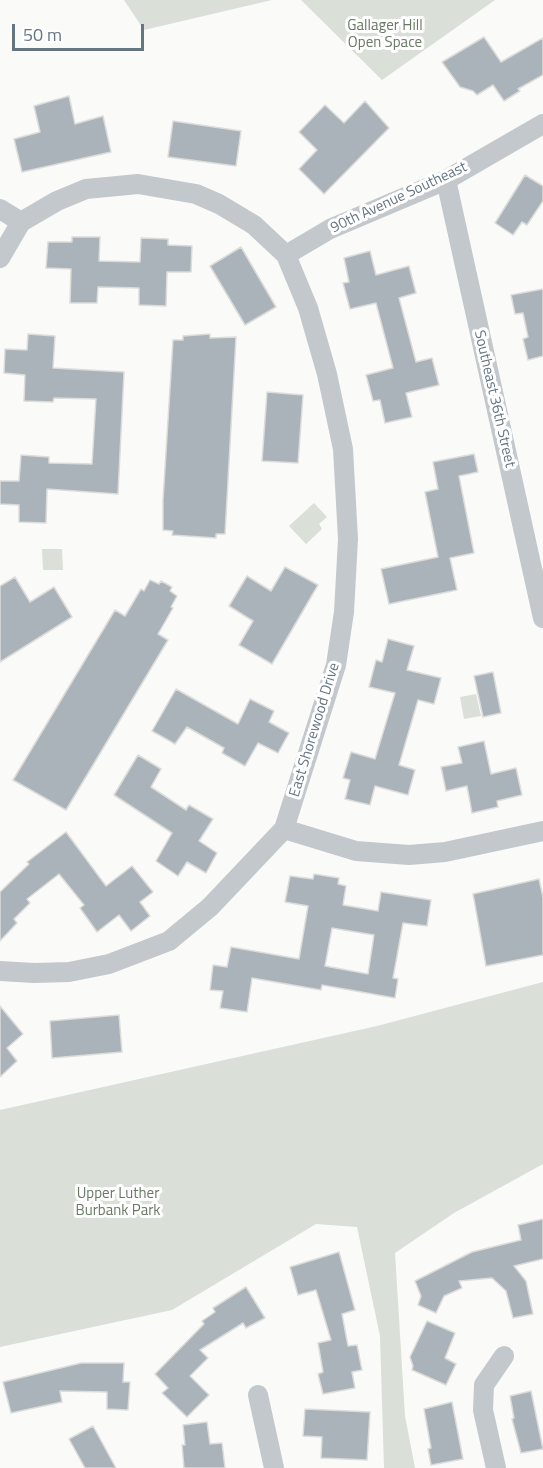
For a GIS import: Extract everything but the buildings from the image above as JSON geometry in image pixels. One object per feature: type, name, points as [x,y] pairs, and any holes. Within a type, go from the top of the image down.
[{"type":"street","name":"90th Avenue Southeast","points":[[286,255],[330,229],[446,180],[543,124]]},
{"type":"street","name":"Southeast 36th Street","points":[[446,180],[543,618]]},
{"type":"street","name":"East Shorewood Drive","points":[[0,971],[69,972],[109,964],[169,941],[210,908],[284,829],[336,665],[344,612],[348,539],[343,449],[327,374],[308,308],[286,255],[254,225],[219,204],[196,194],[138,184],[86,189],[57,201],[21,222]]},
{"type":"street","points":[[0,209],[21,222],[0,258]]},
{"type":"street","points":[[284,829],[356,851],[409,855],[446,852],[543,831]]},
{"type":"street","points":[[496,1468],[483,1410],[484,1385],[504,1356]]},
{"type":"street","points":[[258,1395],[274,1468]]},
{"type":"green space","points":[[124,0],[272,0],[144,30]]},
{"type":"green space","name":"Gallager Hill Open Space","points":[[301,0],[495,0],[382,80]]},
{"type":"green space","points":[[314,503],[327,517],[319,524],[322,529],[306,544],[289,526]]},
{"type":"green space","points":[[42,549],[62,549],[63,570],[43,570]]},
{"type":"green space","points":[[476,694],[481,716],[464,719],[460,697]]},
{"type":"green space","name":"Upper Luther Burbank Park","points":[[543,982],[543,1164],[454,1213],[395,1253],[405,1416],[415,1468],[384,1468],[380,1336],[357,1227],[316,1224],[172,1310],[0,1347],[0,1110],[377,1026]]}]
